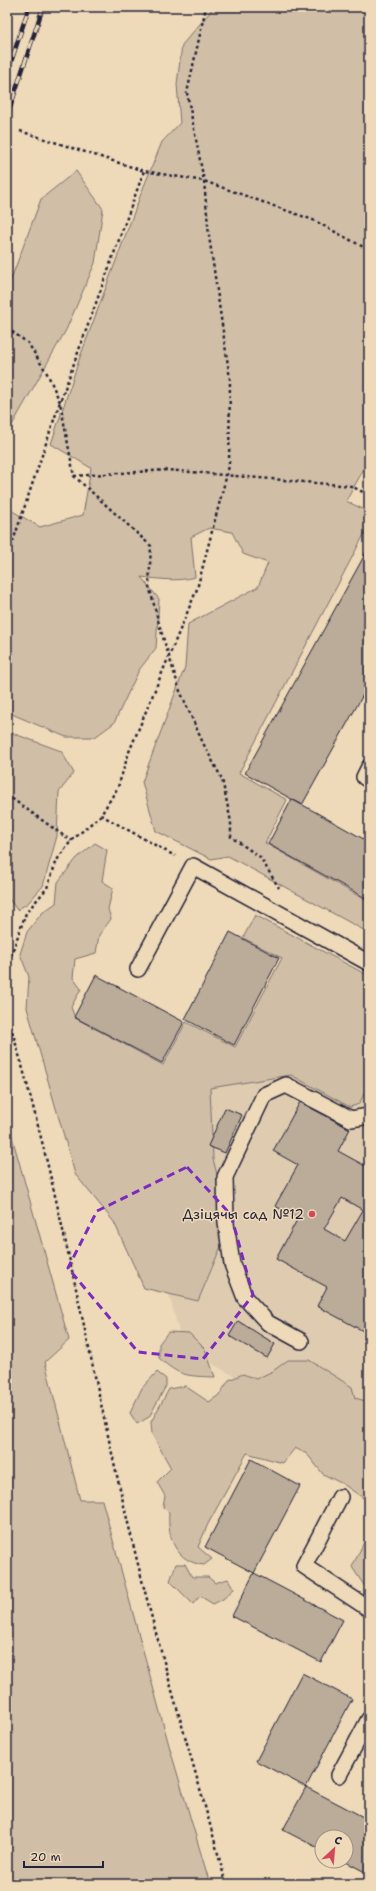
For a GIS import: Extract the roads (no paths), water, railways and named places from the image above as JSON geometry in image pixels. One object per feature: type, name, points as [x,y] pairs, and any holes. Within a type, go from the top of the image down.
[{"type":"lane","points":[[369,767],[364,777],[369,780]]},
{"type":"lane","points":[[138,969],[193,866],[369,963]]},
{"type":"lane","points":[[301,1341],[268,1323],[245,1298],[232,1264],[226,1223],[225,1176],[264,1095],[286,1085],[351,1119],[369,1116]]},
{"type":"lane","points":[[340,1497],[304,1566],[369,1609]]},
{"type":"lane","points":[[338,1775],[369,1719]]},
{"type":"railway","points":[[7,74],[29,7]]},
{"type":"railway","points":[[7,117],[43,7]]},
{"type":"place","name":"Дзіцячы сад №12","points":[[312,1214]]}]
